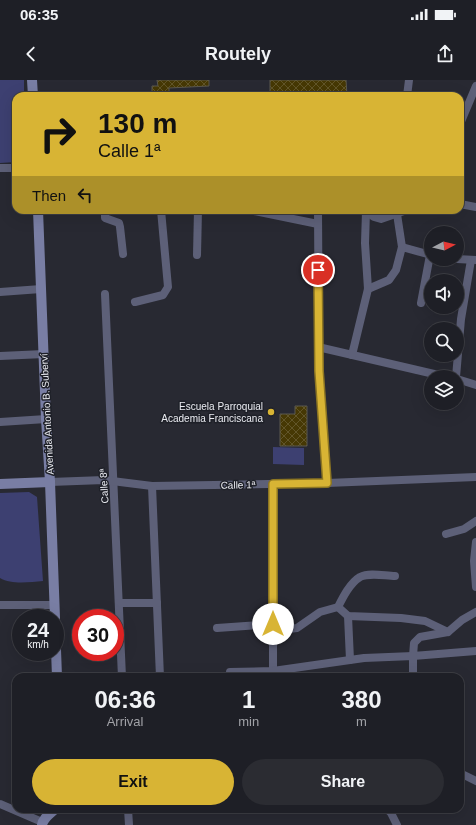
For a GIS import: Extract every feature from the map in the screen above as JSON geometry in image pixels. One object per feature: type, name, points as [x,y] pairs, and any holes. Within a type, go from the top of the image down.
[{"type":"main road","points":[[32,80],[33,92]]},
{"type":"main road","name":"Avenida Antonio B. Suberví","points":[[38,214],[54,609]]},
{"type":"main road","name":"Calle 1ª","points":[[0,484],[50,482]]},
{"type":"main road","points":[[56,661],[57,673]]},
{"type":"main road","points":[[42,824],[50,813]]},
{"type":"street","points":[[408,92],[409,80]]},
{"type":"street","points":[[464,116],[476,90]]},
{"type":"street","points":[[0,168],[12,168]]},
{"type":"street","points":[[464,205],[476,207]]},
{"type":"street","points":[[105,214],[105,218],[119,223],[123,254]]},
{"type":"street","points":[[135,302],[163,295],[168,287],[161,214]]},
{"type":"street","points":[[197,255],[198,214]]},
{"type":"street","points":[[269,214],[318,224]]},
{"type":"street","points":[[318,214],[318,347],[327,483]]},
{"type":"street","points":[[352,354],[368,290],[365,214]]},
{"type":"street","points":[[368,290],[388,280],[396,270],[402,247],[397,214],[381,219],[370,214]]},
{"type":"street","points":[[402,247],[424,253]]},
{"type":"street","points":[[457,370],[461,318],[473,260]]},
{"type":"street","points":[[421,303],[429,266]]},
{"type":"street","points":[[0,292],[41,289]]},
{"type":"street","name":"Calle 8ª","points":[[105,294],[122,673]]},
{"type":"street","points":[[318,347],[424,371]]},
{"type":"street","points":[[0,356],[44,354]]},
{"type":"street","points":[[464,380],[476,384]]},
{"type":"street","points":[[0,422],[46,419]]},
{"type":"street","name":"Calle 1ª","points":[[50,482],[104,480],[152,486],[327,483],[476,477]]},
{"type":"street","points":[[273,484],[273,673]]},
{"type":"street","points":[[152,486],[160,673]]},
{"type":"street","points":[[446,534],[464,529],[476,521]]},
{"type":"street","points":[[476,542],[474,561],[476,587]]},
{"type":"street","points":[[217,628],[297,628],[320,612],[338,607],[350,586],[360,577],[372,575],[395,576]]},
{"type":"street","points":[[119,603],[157,602]]},
{"type":"street","points":[[0,605],[54,605]]},
{"type":"street","points":[[338,607],[348,616],[401,618],[425,621],[448,632]]},
{"type":"street","points":[[413,673],[414,643],[420,637],[448,632],[462,620],[476,612]]},
{"type":"street","points":[[348,616],[350,660]]},
{"type":"street","points":[[278,673],[364,658],[476,651]]},
{"type":"street","points":[[230,672],[252,673]]},
{"type":"street","points":[[464,775],[476,781]]},
{"type":"street","points":[[0,804],[12,810]]},
{"type":"street","points":[[19,813],[42,824]]},
{"type":"street","points":[[128,813],[129,825]]},
{"type":"street","points":[[391,813],[397,825]]},
{"type":"shaded area","points":[[0,80],[24,80],[24,92],[12,92],[12,162],[0,163]]},
{"type":"shaded area","points":[[273,447],[304,448],[304,465],[273,464]]},
{"type":"shaded area","points":[[29,492],[37,497],[43,581],[10,582],[0,578],[0,493]]},
{"type":"building","points":[[157,80],[209,80],[209,86],[169,88],[169,92],[152,92],[152,86],[158,86]]},
{"type":"building","points":[[270,80],[346,80],[347,92],[270,92]]},
{"type":"building","points":[[295,406],[307,406],[307,446],[280,446],[280,414],[295,414]]},
{"type":"place","name":"Escuela Parroquial Academia Franciscana","points":[[271,412]]},
{"type":"route","points":[[273,624],[273,484],[327,483],[319,371],[318,270]]}]
